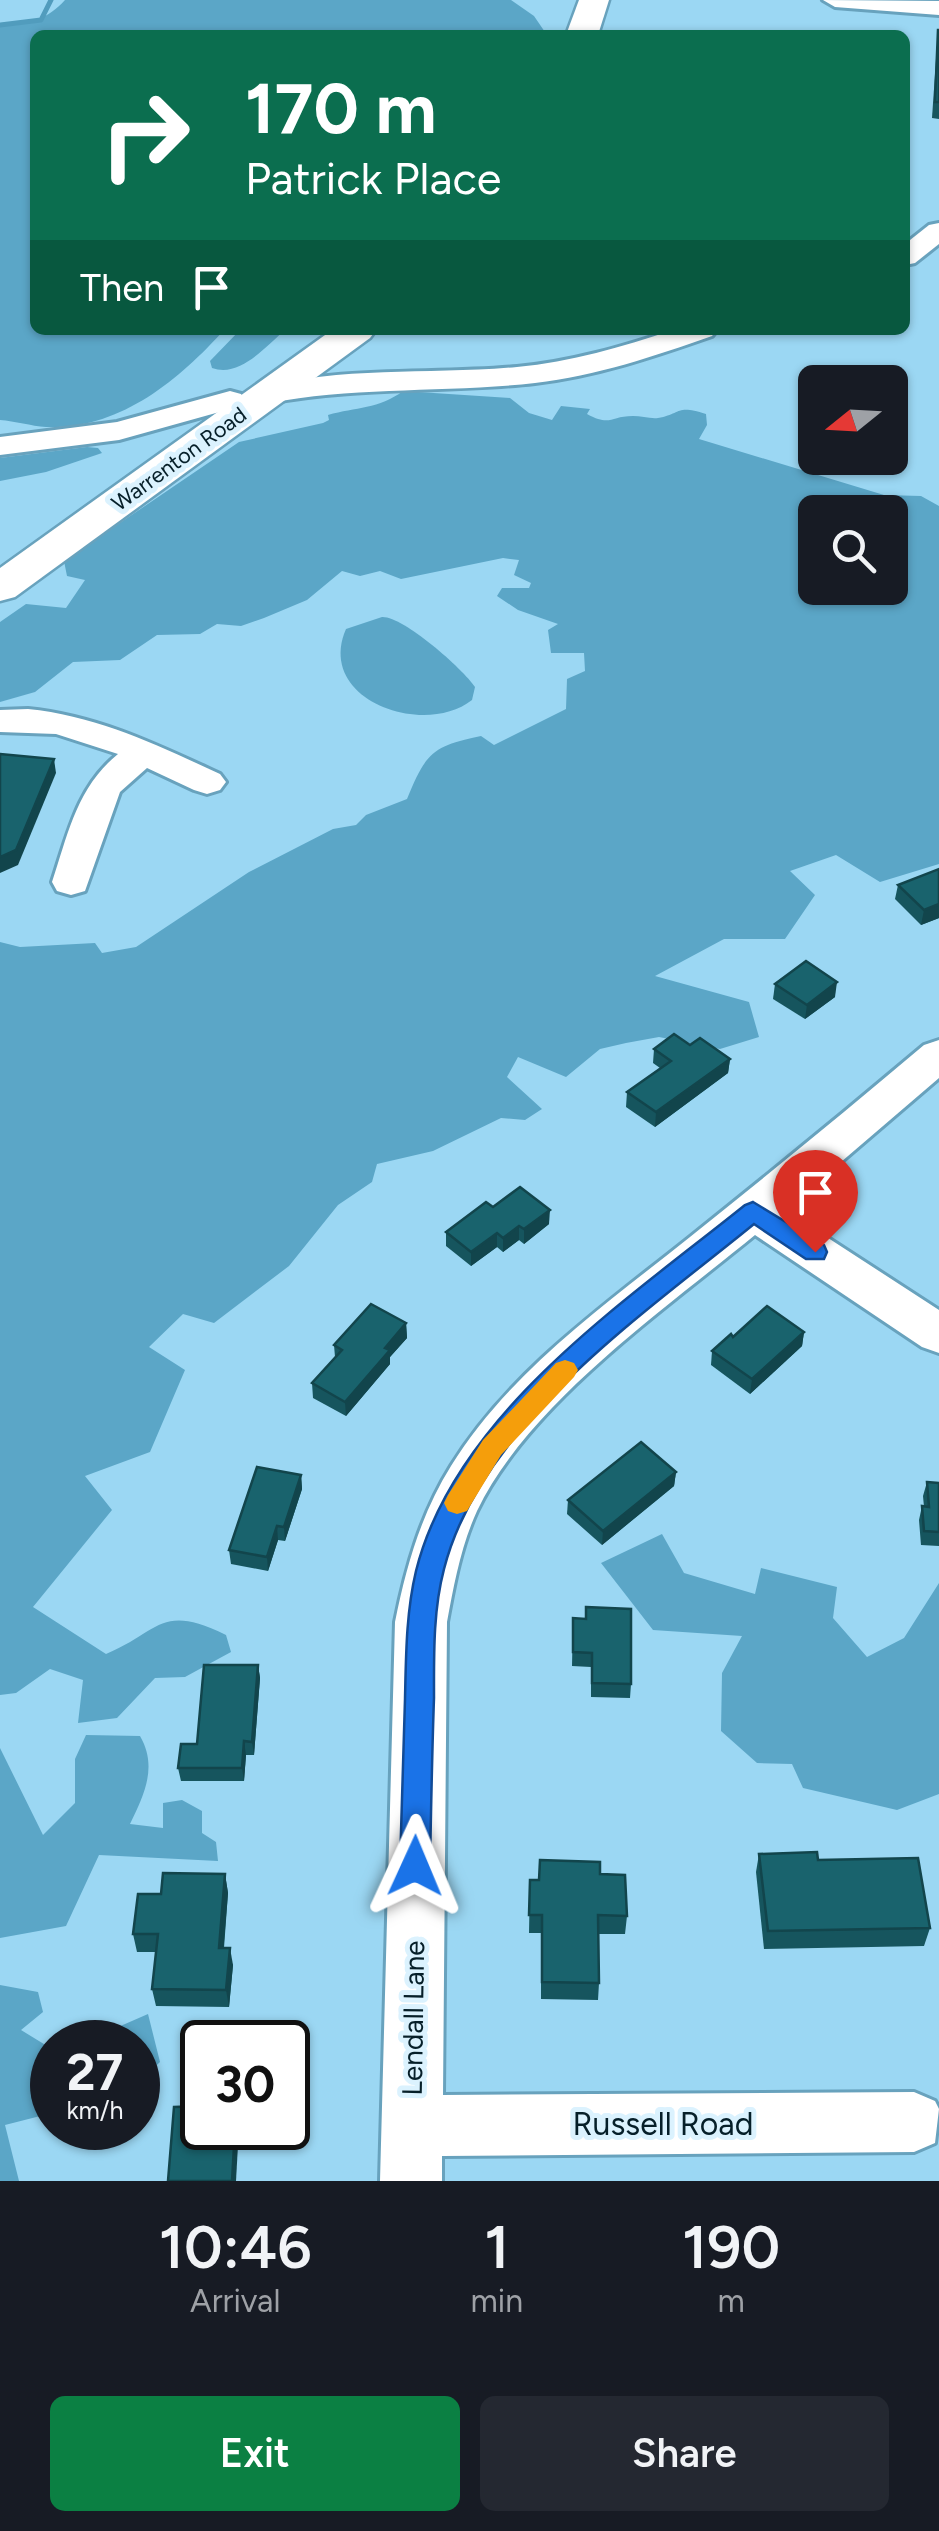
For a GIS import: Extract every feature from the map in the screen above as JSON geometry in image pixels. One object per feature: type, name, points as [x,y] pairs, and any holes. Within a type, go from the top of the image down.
[{"type":"main road","points":[[584,30],[594,0]]},
{"type":"main road","points":[[606,30],[616,0]]},
{"type":"main road","name":"Warrenton Road","points":[[0,588],[250,397],[320,347],[347,335]]},
{"type":"main road","name":"Warrenton Road","points":[[0,562],[172,440],[250,397]]},
{"type":"street","points":[[836,0],[939,8]]},
{"type":"street","points":[[910,253],[939,230]]},
{"type":"street","points":[[0,446],[118,431],[303,387],[464,380],[563,370],[687,335]]},
{"type":"street","points":[[320,347],[340,377],[366,382]]},
{"type":"street","points":[[118,431],[150,432],[172,440]]},
{"type":"street","points":[[0,720],[55,720],[81,725],[207,782]]},
{"type":"street","points":[[71,882],[102,792],[109,780],[143,752]]},
{"type":"street","name":"Lendall Lane","points":[[411,2153],[421,1622],[442,1532],[481,1463],[546,1388],[608,1330],[939,1055]]},
{"type":"street","points":[[753,1211],[939,1334]]},
{"type":"street","name":"Russell Road","points":[[411,2153],[914,2122]]},
{"type":"shaded area","points":[[65,0],[511,0],[534,16],[544,30],[30,30],[30,335],[219,335],[187,367],[145,399],[98,420],[46,427],[0,420],[0,24],[19,24],[51,13]]},
{"type":"shaded area","points":[[235,335],[279,335],[232,369],[212,368],[210,361]]},
{"type":"shaded area","points":[[403,391],[510,398],[529,413],[552,420],[561,406],[590,409],[587,414],[606,420],[625,416],[658,418],[684,410],[696,411],[706,414],[707,425],[699,439],[798,469],[798,475],[818,475],[884,495],[798,495],[798,605],[908,605],[908,496],[921,496],[939,506],[939,864],[880,882],[836,855],[790,871],[815,895],[785,939],[724,939],[655,976],[749,1002],[759,1037],[720,1049],[659,1037],[626,1043],[600,1049],[566,1077],[518,1057],[507,1077],[542,1109],[525,1120],[501,1118],[433,1151],[377,1164],[372,1182],[338,1205],[289,1266],[214,1323],[183,1314],[149,1347],[185,1370],[150,1452],[85,1476],[112,1510],[33,1607],[106,1654],[174,1621],[187,1621],[226,1635],[231,1652],[185,1677],[155,1678],[117,1718],[78,1723],[83,1680],[50,1669],[16,1693],[0,1695],[0,942],[20,947],[95,943],[102,953],[136,947],[249,872],[333,829],[356,825],[366,815],[407,799],[426,761],[441,748],[481,736],[494,745],[566,709],[567,679],[585,671],[584,653],[551,653],[548,630],[558,624],[518,610],[497,596],[502,588],[529,588],[531,583],[514,575],[519,560],[503,558],[401,579],[380,571],[360,576],[342,571],[307,600],[264,618],[241,626],[217,624],[200,634],[157,635],[120,660],[73,662],[35,692],[0,702],[0,622],[26,604],[66,608],[85,580],[67,576],[64,561],[239,442],[323,423],[329,420],[328,415],[376,404]]},
{"type":"shaded area","points":[[98,448],[102,453],[46,472],[0,481],[0,458]]},
{"type":"shaded area","points":[[382,617],[404,625],[445,656],[475,687],[472,700],[452,711],[428,715],[403,713],[360,693],[346,675],[341,654],[346,629]]},
{"type":"shaded area","points":[[662,1534],[684,1573],[755,1594],[761,1568],[837,1587],[833,1618],[867,1657],[904,1638],[939,1583],[939,1794],[897,1810],[803,1788],[792,1764],[757,1763],[721,1731],[722,1673],[742,1636],[653,1630],[601,1563]]},
{"type":"shaded area","points":[[86,1735],[140,1736],[148,1770],[144,1792],[130,1824],[163,1828],[163,1803],[182,1800],[202,1811],[202,1833],[216,1842],[218,1861],[99,1855],[66,1926],[0,1938],[0,1748],[43,1835],[75,1803],[75,1759]]},
{"type":"shaded area","points":[[0,1985],[38,1992],[43,2012],[21,2030],[30,2036],[30,2119],[5,2125],[19,2181],[0,2181]]},
{"type":"building","points":[[938,30],[939,102],[935,102]]},
{"type":"building","points":[[0,754],[54,759],[16,850],[0,857]]},
{"type":"building","points":[[939,869],[939,904],[924,910],[898,885]]},
{"type":"building","points":[[806,961],[837,982],[807,1005],[775,984]]},
{"type":"building","points":[[674,1034],[690,1045],[700,1038],[730,1059],[656,1112],[627,1092],[671,1061],[654,1049]]},
{"type":"building","points":[[520,1187],[550,1210],[524,1229],[519,1226],[503,1238],[497,1233],[471,1252],[446,1232],[486,1202],[493,1207]]},
{"type":"building","points":[[371,1304],[406,1323],[385,1348],[390,1350],[345,1402],[312,1383],[342,1350],[334,1345]]},
{"type":"building","points":[[767,1306],[804,1332],[752,1379],[712,1351]]},
{"type":"building","points":[[641,1442],[676,1472],[603,1531],[568,1500]]},
{"type":"building","points":[[257,1467],[301,1475],[284,1527],[277,1526],[267,1557],[229,1550]]},
{"type":"building","points":[[927,1482],[939,1483],[939,1532],[924,1531],[922,1506],[929,1507]]},
{"type":"building","points":[[586,1607],[631,1609],[631,1684],[592,1683],[592,1653],[573,1652],[573,1618],[586,1619]]},
{"type":"building","points":[[204,1665],[258,1665],[252,1742],[244,1741],[242,1768],[178,1768],[181,1744],[197,1744]]},
{"type":"building","points":[[817,1852],[818,1860],[918,1858],[930,1928],[768,1931],[759,1854]]},
{"type":"building","points":[[540,1860],[600,1862],[600,1874],[625,1875],[627,1916],[598,1915],[599,1983],[542,1982],[542,1915],[529,1915],[530,1880],[539,1880]]},
{"type":"building","points":[[163,1873],[225,1874],[219,1948],[230,1948],[226,1990],[152,1989],[158,1934],[133,1934],[138,1894],[161,1894]]},
{"type":"building","points":[[174,2107],[180,2107],[180,2150],[234,2150],[232,2181],[168,2181]]},
{"type":"waterway","points":[[0,25],[41,20],[51,0]]},
{"type":"slow traffic","points":[[457,1503],[492,1447],[565,1370]]},
{"type":"route","points":[[415,1866],[421,1622],[442,1532],[470,1480],[492,1447],[546,1388],[608,1330],[753,1211],[815,1252]]}]
